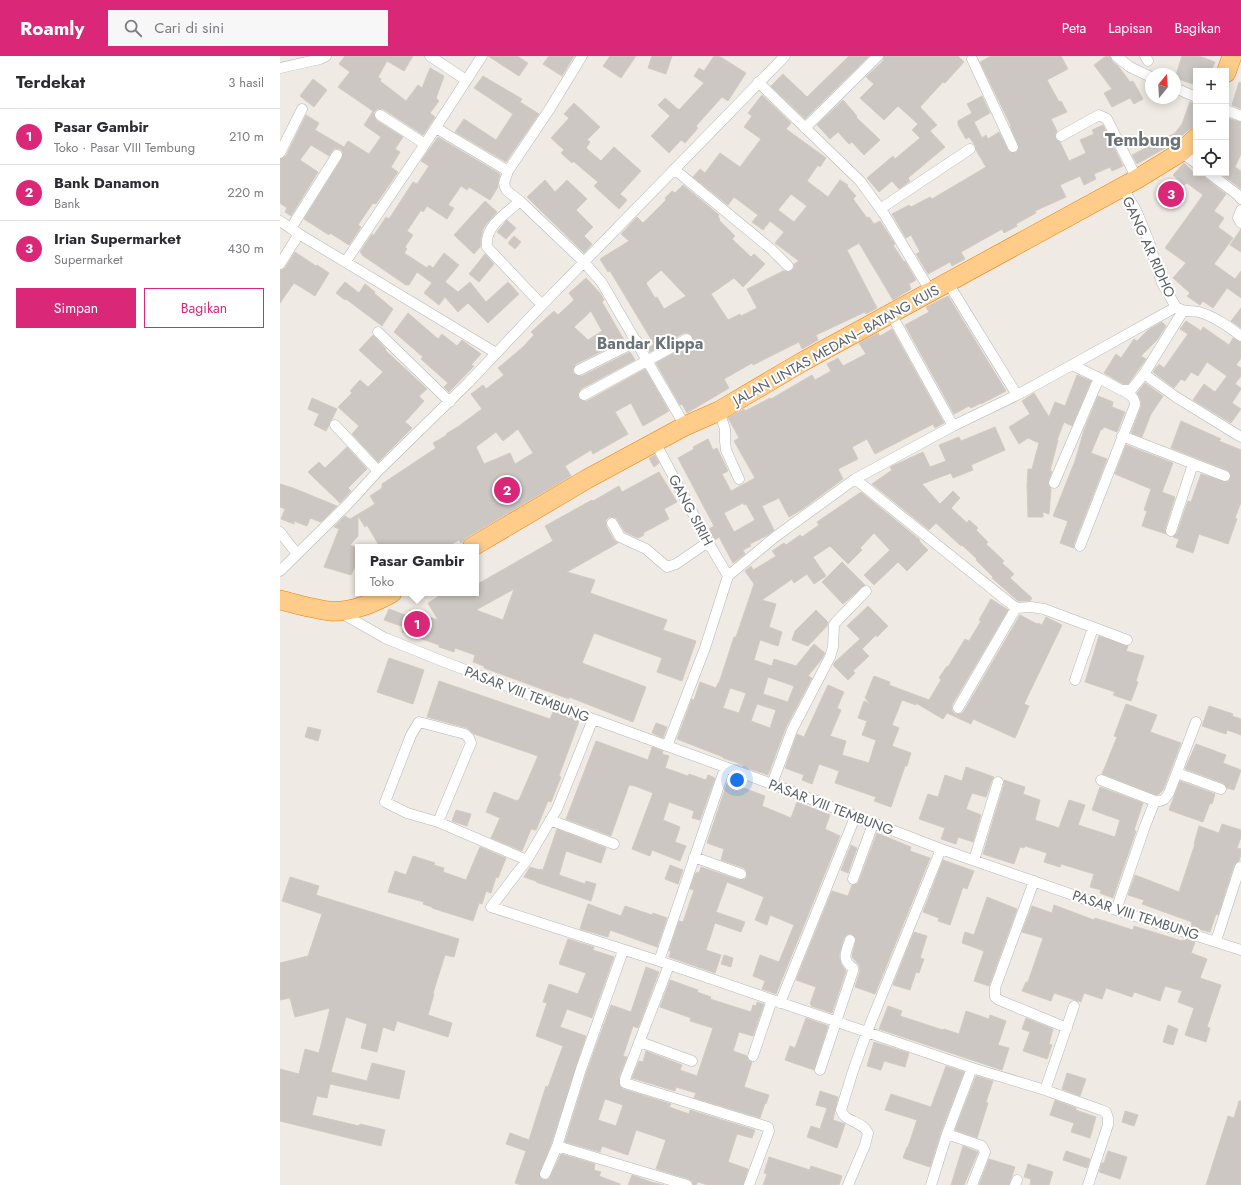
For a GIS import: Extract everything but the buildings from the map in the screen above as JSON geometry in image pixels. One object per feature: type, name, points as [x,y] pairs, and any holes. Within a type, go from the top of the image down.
[{"type":"highway","points":[[1228,68],[1232,56]]},
{"type":"highway","name":"JALAN LINTAS MEDAN–BATANG KUIS","points":[[477,544],[587,479],[655,442],[719,410],[802,362],[1130,183],[1181,152],[1194,140]]},
{"type":"highway","points":[[280,600],[329,611],[338,611],[360,607],[385,596]]},
{"type":"street","points":[[284,68],[292,56]]},
{"type":"street","points":[[284,68],[320,59],[326,56]]},
{"type":"street","points":[[430,56],[466,80]]},
{"type":"street","points":[[346,262],[436,128],[482,56]]},
{"type":"street","points":[[582,56],[549,110],[508,171],[504,183],[505,187],[507,191],[520,201],[584,262],[607,290],[686,426]]},
{"type":"street","points":[[280,571],[347,505],[378,471],[450,402],[674,168],[785,56]]},
{"type":"street","points":[[805,128],[878,56]]},
{"type":"street","points":[[1116,56],[1130,67],[1145,74]]},
{"type":"street","points":[[1235,56],[1241,58]]},
{"type":"street","points":[[972,57],[1013,147]]},
{"type":"street","points":[[758,82],[860,181],[880,210],[931,292]]},
{"type":"street","points":[[1181,91],[1193,96]]},
{"type":"street","points":[[280,153],[302,108]]},
{"type":"street","points":[[1229,111],[1241,116]]},
{"type":"street","points":[[380,114],[425,144]]},
{"type":"street","name":"GANG AR RIDHO","points":[[1061,136],[1099,115],[1107,119],[1130,183],[1136,210],[1148,239],[1162,282],[1180,309]]},
{"type":"street","points":[[436,128],[508,171]]},
{"type":"street","points":[[880,210],[970,149]]},
{"type":"street","points":[[1181,152],[1193,161]]},
{"type":"street","points":[[280,264],[295,231],[337,155]]},
{"type":"street","points":[[674,168],[771,249],[788,266]]},
{"type":"street","points":[[1213,176],[1241,199]]},
{"type":"street","points":[[520,201],[490,229],[487,238],[487,247],[542,305]]},
{"type":"street","points":[[1241,210],[1238,218],[1241,222]]},
{"type":"street","points":[[280,221],[496,353]]},
{"type":"street","points":[[948,283],[1017,395]]},
{"type":"street","points":[[668,746],[705,648],[728,576],[775,537],[855,479],[953,426],[1017,395],[1180,309],[1210,316],[1241,336]]},
{"type":"street","points":[[1124,391],[1131,390],[1144,374],[1180,309]]},
{"type":"street","points":[[891,314],[953,426]]},
{"type":"street","points":[[378,332],[450,402]]},
{"type":"street","points":[[584,395],[686,339]]},
{"type":"street","points":[[579,370],[637,341]]},
{"type":"street","points":[[1072,365],[1124,391],[1133,397],[1135,401],[1135,405],[1080,546]]},
{"type":"street","points":[[1144,374],[1241,437]]},
{"type":"street","points":[[1054,483],[1100,378]]},
{"type":"street","points":[[719,410],[726,429],[726,450],[739,479]]},
{"type":"street","points":[[335,425],[378,471]]},
{"type":"street","points":[[1122,436],[1224,476]]},
{"type":"street","name":"GANG SIRIH","points":[[655,442],[708,542],[728,576]]},
{"type":"street","points":[[1171,531],[1193,464]]},
{"type":"street","points":[[855,479],[1016,608],[1031,607],[1044,609],[1127,640]]},
{"type":"street","points":[[612,523],[620,537],[646,549],[667,567],[676,564],[708,542]]},
{"type":"street","points":[[280,532],[297,554]]},
{"type":"street","points":[[772,784],[792,730],[830,657],[833,647],[834,625],[866,591]]},
{"type":"street","points":[[958,708],[1016,608]]},
{"type":"street","name":"PASAR VIII TEMBUNG","points":[[338,611],[392,641],[593,719],[772,784],[941,849],[1116,910],[1241,950]]},
{"type":"street","points":[[1075,680],[1093,628]]},
{"type":"street","points":[[593,719],[557,809],[527,860],[491,907],[669,965],[972,1068],[1045,1090],[1106,1112],[1108,1118],[1105,1137],[1088,1185]]},
{"type":"street","points":[[438,822],[471,744],[469,738],[465,734],[419,722],[411,736],[385,802],[407,813],[438,822],[527,860]]},
{"type":"street","points":[[1101,780],[1155,801],[1159,802],[1165,800],[1177,774],[1196,722]]},
{"type":"street","points":[[659,962],[725,768]]},
{"type":"street","points":[[1177,774],[1222,790]]},
{"type":"street","points":[[974,860],[998,782]]},
{"type":"street","points":[[1116,910],[1144,826],[1155,801]]},
{"type":"street","points":[[753,1056],[855,816]]},
{"type":"street","points":[[550,820],[614,844]]},
{"type":"street","points":[[853,879],[873,824]]},
{"type":"street","points":[[848,1185],[865,1145],[868,1133],[864,1126],[842,1115],[841,1110],[867,1032],[941,849]]},
{"type":"street","points":[[694,857],[741,874]]},
{"type":"street","points":[[1216,941],[1240,867]]},
{"type":"street","points":[[1034,881],[994,994],[999,1000],[1067,1028]]},
{"type":"street","points":[[820,1070],[854,971],[853,968],[846,963],[845,959],[850,940]]},
{"type":"street","points":[[545,1174],[557,1146],[581,1069],[623,951]]},
{"type":"street","points":[[669,965],[625,1079],[625,1083],[768,1127],[769,1131],[749,1185]]},
{"type":"street","points":[[1045,1090],[1074,1006]]},
{"type":"street","points":[[640,1042],[692,1061]]},
{"type":"street","points":[[931,1185],[947,1134],[972,1068]]},
{"type":"street","points":[[947,1134],[984,1148],[985,1152],[972,1185]]},
{"type":"street","points":[[557,1146],[687,1185]]},
{"type":"place","name":"Irian Supermarket","points":[[1171,194]]},
{"type":"place","name":"Bank Danamon","points":[[507,490]]},
{"type":"place","name":"Pasar Gambir","points":[[417,624]]},
{"type":"district","name":"Tembung","points":[[1143,140]]},
{"type":"district","name":"Bandar Klippa","points":[[650,343]]}]
